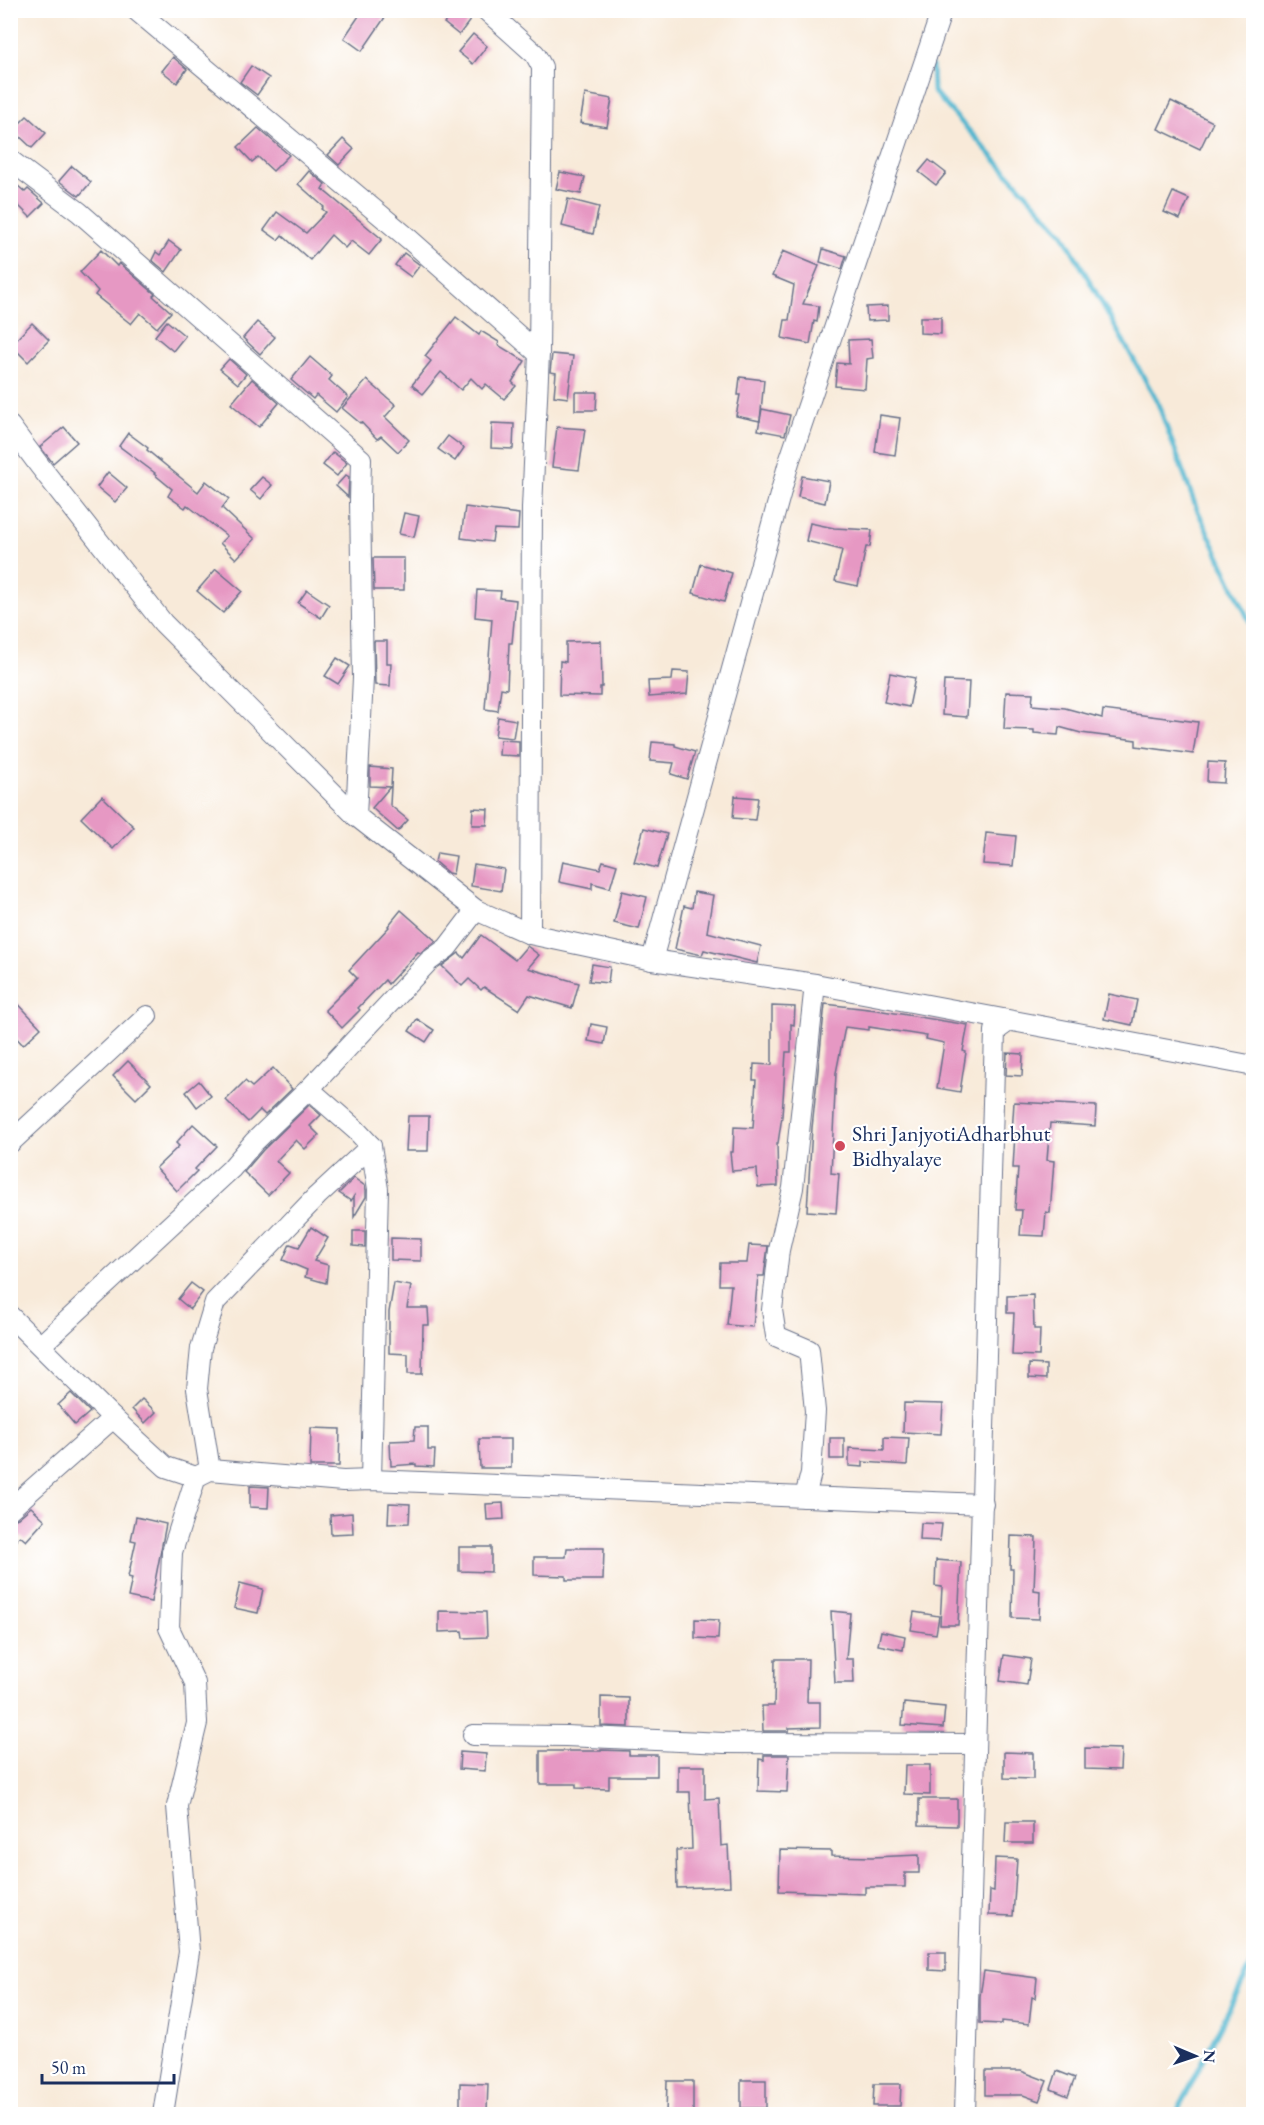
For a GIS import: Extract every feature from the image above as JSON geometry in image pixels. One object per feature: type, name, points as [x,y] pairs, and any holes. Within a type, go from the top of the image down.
[{"type":"street","points":[[136,10],[409,239],[539,354]]},
{"type":"street","points":[[486,10],[535,54],[542,67],[539,354],[532,508],[530,934]]},
{"type":"street","points":[[652,960],[789,462],[942,10]]},
{"type":"street","points":[[10,160],[79,212],[361,459],[363,678],[356,816]]},
{"type":"street","points":[[10,426],[163,623],[356,816],[476,910],[530,934],[652,960],[814,984],[1254,1066]]},
{"type":"street","points":[[40,1346],[231,1169],[254,1142],[309,1089],[429,962],[447,948],[476,910]]},
{"type":"street","points":[[805,1497],[811,1473],[815,1411],[809,1350],[776,1336],[772,1310],[779,1250],[793,1188],[814,984]]},
{"type":"street","points":[[10,1143],[147,1016]]},
{"type":"street","points":[[965,2115],[995,1031],[1009,1021]]},
{"type":"street","points":[[309,1089],[371,1146],[378,1189],[371,1480]]},
{"type":"street","points":[[163,2115],[189,1952],[177,1806],[197,1723],[195,1683],[169,1628],[172,1552],[203,1474],[197,1389],[201,1348],[215,1302],[317,1196],[371,1146]]},
{"type":"street","points":[[10,1316],[166,1467],[203,1474],[343,1481],[371,1480],[983,1504]]},
{"type":"street","points":[[10,1509],[113,1418]]},
{"type":"street","points":[[473,1735],[567,1736],[724,1743],[975,1744]]},
{"type":"building","points":[[363,10],[390,10],[362,51],[344,38]]},
{"type":"building","points":[[433,10],[460,10],[471,19],[459,35]]},
{"type":"building","points":[[473,34],[487,46],[473,64],[458,52]]},
{"type":"building","points":[[173,57],[187,69],[177,83],[162,71]]},
{"type":"building","points":[[251,66],[269,78],[257,95],[240,82]]},
{"type":"building","points":[[585,94],[612,99],[607,127],[580,123]]},
{"type":"building","points":[[1171,101],[1213,122],[1200,149],[1158,129]]},
{"type":"building","points":[[27,116],[46,133],[32,148],[13,130]]},
{"type":"building","points":[[258,128],[289,155],[273,171],[258,157],[252,162],[238,147]]},
{"type":"building","points":[[343,139],[354,149],[339,165],[328,155]]},
{"type":"building","points":[[929,160],[946,173],[936,185],[919,172]]},
{"type":"building","points":[[72,166],[91,182],[79,196],[59,181]]},
{"type":"building","points":[[309,171],[325,184],[322,189],[382,239],[369,255],[351,241],[345,248],[331,235],[310,260],[282,235],[278,240],[264,230],[277,212],[306,233],[326,212],[322,209],[324,207],[298,184]]},
{"type":"building","points":[[560,172],[585,177],[581,194],[556,189]]},
{"type":"building","points":[[10,179],[25,192],[28,189],[44,203],[30,217],[10,197]]},
{"type":"building","points":[[1173,192],[1189,199],[1180,219],[1164,212]]},
{"type":"building","points":[[568,199],[599,207],[593,234],[562,226]]},
{"type":"building","points":[[169,241],[181,250],[166,272],[152,260],[156,252],[160,255]]},
{"type":"building","points":[[823,249],[846,256],[842,269],[820,262]]},
{"type":"building","points":[[101,250],[117,266],[119,263],[155,294],[153,296],[171,312],[157,328],[140,313],[131,324],[95,295],[98,291],[80,272]]},
{"type":"building","points":[[783,251],[819,266],[803,304],[819,306],[810,344],[782,338],[785,320],[789,320],[794,285],[772,276]]},
{"type":"building","points":[[404,253],[420,265],[411,277],[395,265]]},
{"type":"building","points":[[888,306],[888,320],[867,321],[866,307]]},
{"type":"building","points":[[456,317],[479,335],[481,331],[499,342],[498,345],[525,361],[512,382],[516,386],[504,399],[486,384],[482,389],[471,378],[461,390],[441,372],[423,394],[412,385],[431,361],[425,356]]},
{"type":"building","points":[[920,317],[941,317],[941,334],[920,333]]},
{"type":"building","points":[[167,321],[185,336],[173,351],[155,336]]},
{"type":"building","points":[[257,322],[275,337],[260,354],[243,338]]},
{"type":"building","points":[[32,323],[49,340],[28,362],[11,345]]},
{"type":"building","points":[[871,339],[873,358],[867,359],[865,389],[835,386],[837,363],[849,364],[848,340]]},
{"type":"building","points":[[552,354],[573,356],[568,398],[554,396],[556,373],[550,372]]},
{"type":"building","points":[[310,357],[332,376],[329,380],[348,397],[336,412],[316,395],[313,399],[291,380]]},
{"type":"building","points":[[229,359],[246,374],[238,384],[220,369]]},
{"type":"building","points":[[740,377],[764,380],[760,421],[736,416],[740,395],[738,395]]},
{"type":"building","points":[[252,379],[279,403],[259,427],[231,404]]},
{"type":"building","points":[[367,380],[396,405],[385,417],[409,440],[398,452],[381,436],[377,439],[361,422],[342,408]]},
{"type":"building","points":[[575,392],[597,392],[596,410],[575,410]]},
{"type":"building","points":[[762,409],[790,415],[785,435],[758,430]]},
{"type":"building","points":[[880,415],[900,418],[895,455],[875,452]]},
{"type":"building","points":[[492,423],[514,424],[513,449],[491,448]]},
{"type":"building","points":[[64,427],[77,442],[53,463],[40,447]]},
{"type":"building","points":[[557,427],[585,429],[579,470],[552,467]]},
{"type":"building","points":[[128,433],[198,492],[206,481],[229,499],[222,508],[255,539],[236,559],[220,543],[227,536],[187,505],[185,508],[168,496],[172,489],[119,446]]},
{"type":"building","points":[[448,436],[464,448],[455,461],[438,449]]},
{"type":"building","points":[[333,452],[347,463],[337,476],[323,465]]},
{"type":"building","points":[[108,472],[127,488],[115,502],[97,487]]},
{"type":"building","points":[[346,475],[349,477],[348,497],[336,486]]},
{"type":"building","points":[[802,476],[829,481],[825,503],[798,497]]},
{"type":"building","points":[[262,477],[272,485],[261,499],[250,490]]},
{"type":"building","points":[[465,507],[519,514],[518,530],[494,529],[492,542],[461,538]]},
{"type":"building","points":[[404,513],[419,516],[414,537],[399,534]]},
{"type":"building","points":[[810,523],[834,528],[872,530],[870,547],[866,547],[858,586],[835,581],[842,550],[806,541]]},
{"type":"building","points":[[373,558],[404,558],[404,590],[374,590]]},
{"type":"building","points":[[701,564],[732,573],[724,602],[693,593]]},
{"type":"building","points":[[216,569],[242,591],[223,613],[197,591]]},
{"type":"building","points":[[307,590],[329,605],[321,618],[298,603]]},
{"type":"building","points":[[477,590],[501,591],[500,598],[516,600],[512,643],[509,643],[507,689],[501,688],[498,711],[485,709],[492,619],[475,617]]},
{"type":"building","points":[[374,641],[387,641],[387,663],[391,663],[390,686],[375,685]]},
{"type":"building","points":[[601,641],[602,687],[600,687],[600,696],[559,695],[560,661],[566,662],[566,642]]},
{"type":"building","points":[[337,658],[350,666],[338,684],[325,676]]},
{"type":"building","points":[[673,671],[689,672],[687,694],[649,697],[648,681],[672,680]]},
{"type":"building","points":[[890,673],[915,678],[909,707],[884,702]]},
{"type":"building","points":[[944,681],[969,682],[967,717],[942,715]]},
{"type":"building","points":[[1006,692],[1033,693],[1032,705],[1065,708],[1102,718],[1103,710],[1198,722],[1193,754],[1136,746],[1136,740],[1081,733],[1059,727],[1058,735],[1034,733],[1034,730],[1004,729]]},
{"type":"building","points":[[498,717],[516,720],[513,738],[495,736]]},
{"type":"building","points":[[500,740],[519,741],[519,756],[499,755]]},
{"type":"building","points":[[652,742],[675,744],[675,746],[695,752],[687,779],[671,774],[674,763],[650,761]]},
{"type":"building","points":[[1208,762],[1225,763],[1224,783],[1207,782]]},
{"type":"building","points":[[370,767],[392,769],[390,805],[408,820],[398,831],[372,808],[390,787],[370,786]]},
{"type":"building","points":[[102,796],[134,827],[113,849],[81,818]]},
{"type":"building","points":[[735,796],[758,798],[755,820],[733,818]]},
{"type":"building","points":[[473,808],[488,809],[487,825],[472,825]]},
{"type":"building","points":[[644,828],[667,834],[657,868],[634,862]]},
{"type":"building","points":[[986,833],[1016,836],[1013,866],[983,864]]},
{"type":"building","points":[[437,853],[456,856],[453,874],[448,873],[435,862]]},
{"type":"building","points":[[563,861],[600,869],[603,861],[617,865],[610,888],[592,883],[592,889],[559,882]]},
{"type":"building","points":[[474,864],[504,869],[501,891],[471,886]]},
{"type":"building","points":[[622,891],[647,897],[639,929],[614,923]]},
{"type":"building","points":[[694,892],[713,895],[707,932],[761,946],[757,963],[704,950],[702,955],[675,949],[684,906],[692,908]]},
{"type":"building","points":[[401,910],[436,941],[420,953],[418,952],[388,984],[385,980],[342,1028],[325,1010],[357,978],[349,970],[389,927]]},
{"type":"building","points":[[481,935],[515,960],[527,946],[539,955],[528,968],[579,983],[572,1008],[529,995],[519,1010],[484,987],[481,990],[469,979],[462,986],[442,966],[459,953],[464,958]]},
{"type":"building","points":[[592,964],[610,967],[608,983],[589,981]]},
{"type":"building","points":[[1109,994],[1137,1000],[1132,1025],[1104,1019]]},
{"type":"building","points":[[10,995],[41,1028],[23,1045],[10,1031]]},
{"type":"building","points":[[825,1004],[968,1025],[963,1051],[966,1052],[960,1092],[937,1088],[944,1043],[926,1039],[927,1036],[869,1027],[869,1030],[845,1027],[836,1073],[831,1173],[839,1174],[836,1213],[807,1211],[812,1128]]},
{"type":"building","points":[[772,1006],[795,1007],[794,1025],[791,1024],[791,1052],[786,1052],[782,1116],[777,1143],[778,1186],[758,1187],[757,1169],[732,1171],[730,1152],[733,1152],[734,1127],[753,1128],[756,1080],[753,1080],[754,1064],[772,1065]]},
{"type":"building","points":[[417,1019],[434,1030],[426,1042],[409,1031]]},
{"type":"building","points":[[591,1024],[607,1027],[604,1044],[588,1041]]},
{"type":"building","points":[[1007,1053],[1023,1054],[1022,1076],[1006,1075]]},
{"type":"building","points":[[128,1061],[151,1084],[136,1099],[113,1076]]},
{"type":"building","points":[[273,1068],[292,1089],[265,1115],[260,1110],[248,1122],[226,1100],[245,1081],[252,1087]]},
{"type":"building","points":[[199,1081],[211,1096],[197,1107],[186,1092]]},
{"type":"building","points":[[1014,1102],[1096,1106],[1095,1126],[1050,1123],[1047,1160],[1054,1161],[1050,1213],[1046,1212],[1044,1236],[1020,1235],[1022,1210],[1015,1210],[1018,1168],[1013,1168]]},
{"type":"building","points":[[309,1105],[321,1115],[310,1126],[319,1135],[305,1149],[296,1140],[276,1161],[289,1173],[268,1195],[244,1172]]},
{"type":"building","points":[[408,1116],[429,1116],[428,1151],[406,1151]]},
{"type":"building","points":[[193,1124],[217,1146],[177,1191],[156,1168],[179,1146],[176,1143]]},
{"type":"building","points":[[354,1178],[365,1186],[366,1197],[354,1217],[354,1196],[351,1201],[339,1193]]},
{"type":"building","points":[[311,1227],[328,1238],[314,1261],[328,1265],[326,1283],[305,1277],[307,1270],[283,1260],[290,1244],[299,1247]]},
{"type":"building","points":[[353,1231],[365,1231],[365,1247],[353,1246]]},
{"type":"building","points":[[391,1238],[421,1239],[421,1261],[391,1260]]},
{"type":"building","points":[[749,1245],[768,1246],[764,1276],[758,1276],[753,1327],[727,1325],[731,1285],[719,1285],[720,1263],[747,1263]]},
{"type":"building","points":[[191,1283],[203,1292],[190,1309],[178,1299]]},
{"type":"building","points":[[394,1283],[411,1286],[407,1308],[428,1308],[429,1325],[423,1325],[422,1374],[408,1374],[408,1354],[389,1353],[389,1312]]},
{"type":"building","points":[[1033,1295],[1034,1329],[1040,1329],[1039,1356],[1012,1355],[1014,1313],[1007,1313],[1007,1296]]},
{"type":"building","points":[[1029,1364],[1046,1365],[1046,1379],[1029,1378]]},
{"type":"building","points":[[71,1393],[90,1412],[75,1425],[58,1405]]},
{"type":"building","points":[[142,1399],[156,1412],[145,1423],[132,1409]]},
{"type":"building","points":[[904,1403],[943,1404],[941,1434],[903,1432]]},
{"type":"building","points":[[415,1427],[428,1427],[428,1450],[435,1450],[434,1467],[416,1466],[416,1464],[391,1466],[390,1441],[414,1440]]},
{"type":"building","points":[[311,1428],[340,1429],[339,1466],[310,1466]]},
{"type":"building","points":[[884,1437],[909,1438],[907,1465],[863,1462],[863,1467],[849,1466],[849,1448],[884,1450]]},
{"type":"building","points":[[830,1438],[844,1438],[844,1459],[830,1459]]},
{"type":"building","points":[[479,1439],[511,1439],[511,1468],[480,1468]]},
{"type":"building","points":[[250,1486],[269,1487],[268,1508],[250,1507]]},
{"type":"building","points":[[389,1503],[410,1504],[409,1523],[388,1524]]},
{"type":"building","points":[[503,1503],[504,1519],[487,1520],[486,1504]]},
{"type":"building","points":[[31,1507],[45,1520],[26,1541],[20,1536],[10,1547],[10,1521],[18,1518]]},
{"type":"building","points":[[352,1513],[353,1533],[331,1534],[330,1515]]},
{"type":"building","points":[[136,1517],[166,1524],[151,1602],[128,1597],[132,1578],[128,1577],[136,1541],[131,1540]]},
{"type":"building","points":[[921,1523],[942,1524],[940,1541],[920,1540]]},
{"type":"building","points":[[1011,1536],[1036,1537],[1034,1590],[1040,1591],[1039,1619],[1012,1618]]},
{"type":"building","points":[[459,1547],[491,1547],[491,1572],[459,1571]]},
{"type":"building","points":[[567,1548],[604,1548],[603,1580],[566,1580],[566,1576],[534,1575],[534,1557],[566,1557]]},
{"type":"building","points":[[936,1560],[961,1562],[958,1625],[940,1625],[942,1587],[935,1586]]},
{"type":"building","points":[[240,1583],[263,1589],[258,1613],[234,1608]]},
{"type":"building","points":[[439,1611],[486,1612],[487,1637],[463,1638],[462,1631],[439,1632]]},
{"type":"building","points":[[831,1611],[850,1613],[846,1659],[853,1659],[854,1683],[835,1683]]},
{"type":"building","points":[[914,1612],[939,1616],[936,1634],[911,1630]]},
{"type":"building","points":[[695,1619],[719,1620],[718,1639],[695,1638]]},
{"type":"building","points":[[881,1631],[905,1636],[903,1650],[878,1645]]},
{"type":"building","points":[[1004,1655],[1031,1659],[1027,1685],[1000,1681]]},
{"type":"building","points":[[775,1659],[808,1659],[807,1702],[820,1702],[820,1727],[789,1728],[789,1731],[763,1731],[762,1706],[774,1706]]},
{"type":"building","points":[[601,1697],[629,1698],[629,1727],[601,1726]]},
{"type":"building","points":[[904,1703],[945,1707],[943,1728],[902,1725]]},
{"type":"building","points":[[1085,1748],[1121,1749],[1120,1770],[1085,1769]]},
{"type":"building","points":[[540,1751],[629,1751],[629,1755],[657,1755],[657,1776],[609,1776],[609,1789],[576,1788],[576,1784],[540,1784]]},
{"type":"building","points":[[460,1752],[486,1754],[485,1771],[459,1769]]},
{"type":"building","points":[[1004,1752],[1033,1753],[1033,1779],[1004,1778]]},
{"type":"building","points":[[764,1755],[789,1755],[787,1792],[758,1791],[759,1759],[764,1760]]},
{"type":"building","points":[[905,1765],[930,1765],[930,1795],[904,1794]]},
{"type":"building","points":[[678,1766],[705,1766],[705,1799],[719,1798],[721,1846],[728,1845],[730,1886],[677,1888],[676,1850],[692,1849],[690,1792],[678,1792]]},
{"type":"building","points":[[919,1799],[957,1799],[957,1826],[919,1825]]},
{"type":"building","points":[[1006,1822],[1033,1822],[1033,1843],[1005,1843]]},
{"type":"building","points":[[780,1850],[831,1851],[831,1856],[919,1855],[919,1873],[905,1873],[905,1887],[865,1887],[865,1894],[779,1891]]},
{"type":"building","points":[[995,1858],[1017,1859],[1013,1916],[989,1915],[990,1890],[994,1891]]},
{"type":"building","points":[[929,1952],[946,1952],[946,1971],[929,1970]]},
{"type":"building","points":[[984,1971],[1037,1978],[1029,2024],[1002,2021],[1002,2024],[980,2023],[980,1996]]},
{"type":"building","points":[[985,2071],[1021,2071],[1047,2081],[1039,2101],[1023,2095],[985,2095]]},
{"type":"building","points":[[1057,2071],[1075,2078],[1068,2096],[1051,2089]]},
{"type":"building","points":[[741,2080],[766,2080],[766,2108],[741,2108]]},
{"type":"building","points":[[667,2081],[693,2081],[693,2115],[666,2114]]},
{"type":"building","points":[[460,2083],[488,2084],[487,2111],[460,2111]]},
{"type":"building","points":[[874,2084],[901,2084],[900,2106],[873,2106]]},
{"type":"waterway","points":[[932,66],[933,91],[1063,234],[1157,401],[1196,507],[1254,631]]},
{"type":"waterway","points":[[1176,2114],[1254,1960]]},
{"type":"place","name":"Shri JanjyotiAdharbhut Bidhyalaye","points":[[840,1146]]}]
